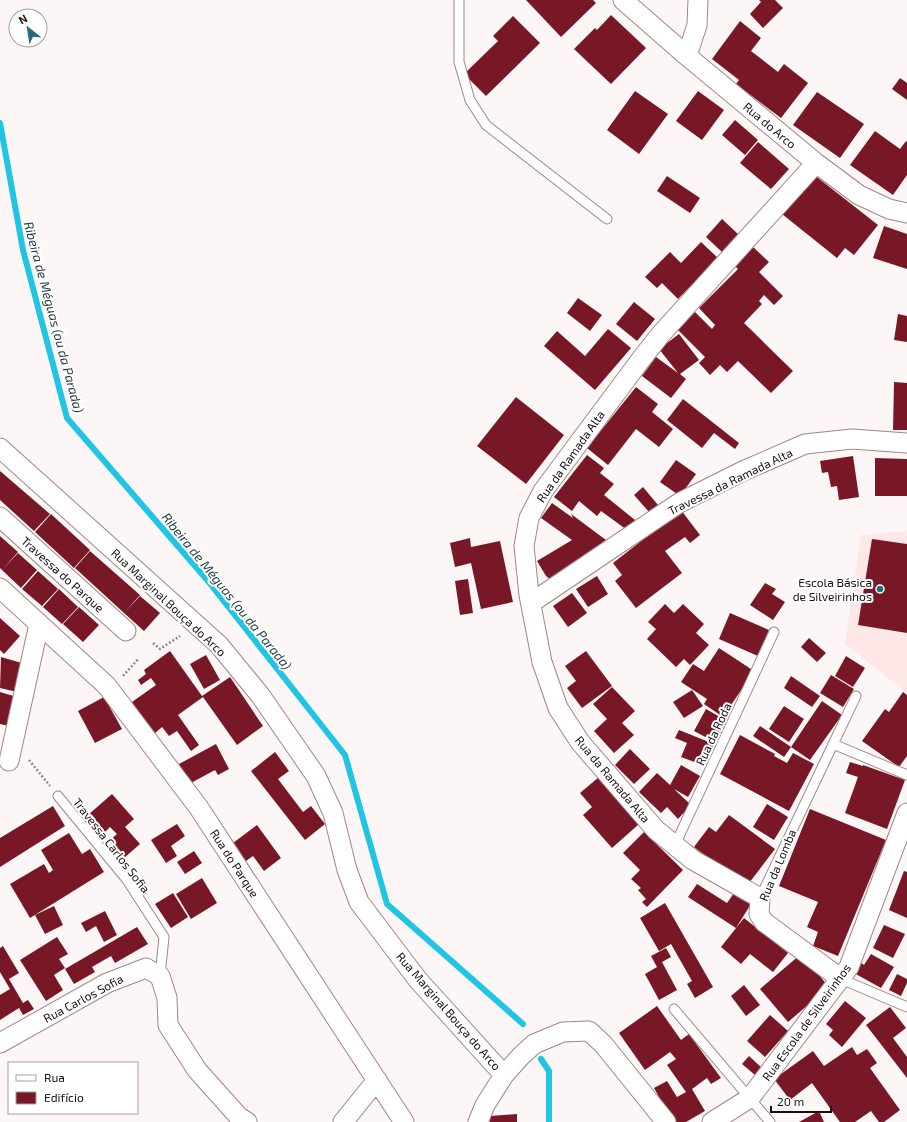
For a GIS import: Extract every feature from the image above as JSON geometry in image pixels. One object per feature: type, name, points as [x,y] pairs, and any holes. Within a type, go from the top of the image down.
[{"type":"street","name":"Rua do Arco","points":[[623,0],[687,56],[816,163],[859,195],[889,209],[907,213]]},
{"type":"street","points":[[687,56],[697,24],[698,0]]},
{"type":"street","name":"Rua da Ramada Alta","points":[[760,898],[693,860],[656,830],[580,742],[558,708],[542,662],[531,603],[524,546],[529,518],[543,491],[661,334],[816,163]]},
{"type":"street","name":"Travessa da Ramada Alta","points":[[531,603],[679,503],[743,471],[805,444],[852,439],[907,443]]},
{"type":"street","name":"Rua Marginal Bouça do Arco","points":[[0,448],[219,645],[260,695],[316,776],[333,813],[347,870],[359,902],[418,980],[504,1075]]},
{"type":"street","name":"Travessa do Parque","points":[[0,517],[126,631]]},
{"type":"street","name":"Rua do Parque","points":[[0,588],[107,686],[199,808],[404,1122]]},
{"type":"street","points":[[10,758],[39,624]]},
{"type":"street","name":"Rua Escola de Silveirinhos","points":[[712,1122],[750,1098],[849,967],[907,813]]},
{"type":"street","name":"Rua da Lomba","points":[[760,898],[759,914],[764,922],[841,979]]},
{"type":"street","name":"Rua Carlos Sofia","points":[[0,1043],[107,983],[146,968],[160,976]]},
{"type":"street","points":[[160,976],[167,998],[168,1025],[197,1070],[239,1117],[247,1122]]},
{"type":"street","points":[[478,1122],[485,1105],[504,1075],[534,1044],[563,1032],[589,1031],[603,1044],[666,1122]]},
{"type":"street","points":[[343,1122],[377,1080]]},
{"type":"lane","points":[[459,0],[459,62],[470,100],[486,125],[607,219]]},
{"type":"lane","name":"Rua da Roda","points":[[675,845],[774,632]]},
{"type":"lane","name":"Rua da Lomba","points":[[760,898],[856,696]]},
{"type":"lane","points":[[833,744],[907,775]]},
{"type":"lane","name":"Travessa Carlos Sofia","points":[[58,796],[127,880],[164,937],[160,976]]},
{"type":"lane","points":[[841,979],[907,1007]]},
{"type":"lane","points":[[674,1009],[770,1122]]},
{"type":"path","points":[[153,643],[160,649],[197,625]]},
{"type":"path","points":[[110,690],[139,658]]},
{"type":"path","points":[[10,758],[28,758],[58,796]]},
{"type":"shaded area","name":"Escola Básica de Silveirinhos","points":[[907,531],[907,693],[845,644],[861,535]]},
{"type":"building","points":[[526,0],[593,0],[596,3],[561,37]]},
{"type":"building","points":[[759,0],[775,0],[783,8],[763,28],[750,14],[761,2]]},
{"type":"building","points":[[611,15],[646,48],[611,84],[574,49],[595,28],[597,30]]},
{"type":"building","points":[[513,16],[540,43],[486,96],[464,74],[498,41],[493,36]]},
{"type":"building","points":[[740,21],[761,38],[751,51],[778,72],[784,64],[808,83],[781,118],[736,84],[739,80],[712,59]]},
{"type":"building","points":[[900,78],[907,83],[907,100],[892,89]]},
{"type":"building","points":[[635,91],[668,114],[639,154],[607,130]]},
{"type":"building","points":[[698,91],[724,110],[702,140],[676,121]]},
{"type":"building","points":[[817,92],[864,124],[840,158],[793,125]]},
{"type":"building","points":[[735,120],[758,140],[745,155],[722,135]]},
{"type":"building","points":[[875,131],[900,149],[906,141],[907,142],[907,175],[893,195],[850,165]]},
{"type":"building","points":[[758,142],[789,169],[771,189],[740,163]]},
{"type":"building","points":[[813,174],[878,225],[854,255],[845,248],[837,258],[782,214]]},
{"type":"building","points":[[667,176],[700,198],[690,213],[657,191]]},
{"type":"building","points":[[722,219],[739,235],[723,253],[706,237]]},
{"type":"building","points":[[884,226],[907,234],[907,269],[873,258]]},
{"type":"building","points":[[701,242],[718,258],[678,299],[662,283],[657,288],[645,277],[670,252],[681,263]]},
{"type":"building","points":[[753,247],[769,262],[759,272],[783,296],[774,305],[764,295],[759,301],[762,304],[744,323],[793,371],[771,393],[738,361],[727,372],[720,365],[710,375],[699,363],[705,357],[678,330],[695,312],[712,329],[715,325],[699,308],[738,269],[734,265]]},
{"type":"building","points":[[578,298],[602,315],[590,331],[567,313]]},
{"type":"building","points":[[634,302],[655,319],[637,341],[616,324]]},
{"type":"building","points":[[898,314],[907,316],[907,342],[894,340]]},
{"type":"building","points":[[608,329],[631,348],[595,390],[544,346],[557,331],[585,356]]},
{"type":"building","points":[[679,334],[699,360],[680,374],[686,379],[671,398],[642,376],[656,357],[678,373],[659,349]]},
{"type":"building","points":[[894,382],[907,383],[907,430],[893,430]]},
{"type":"building","points":[[636,387],[658,404],[652,412],[673,429],[659,447],[636,429],[608,465],[587,448]]},
{"type":"building","points":[[516,397],[564,435],[526,484],[477,446]]},
{"type":"building","points":[[683,399],[739,443],[735,449],[714,433],[702,448],[667,420]]},
{"type":"building","points":[[587,455],[604,468],[600,473],[614,484],[604,495],[635,520],[627,530],[601,511],[597,516],[579,501],[572,511],[554,497]]},
{"type":"building","points":[[853,456],[859,497],[839,500],[837,486],[831,487],[828,472],[822,473],[820,461]]},
{"type":"building","points":[[875,458],[907,459],[907,496],[875,496]]},
{"type":"building","points":[[676,460],[696,474],[680,496],[660,482]]},
{"type":"building","points":[[0,471],[50,514],[34,531],[0,500]]},
{"type":"building","points":[[643,487],[658,505],[649,512],[634,495]]},
{"type":"building","points":[[552,503],[573,518],[571,514],[610,543],[550,579],[546,576],[537,561],[572,540],[541,518]]},
{"type":"building","points":[[681,510],[700,535],[690,543],[685,537],[665,551],[682,573],[636,608],[615,581],[622,575],[613,563]]},
{"type":"building","points":[[51,514],[90,550],[74,568],[35,532]]},
{"type":"building","points":[[0,536],[18,552],[2,570],[0,568]]},
{"type":"building","points":[[470,538],[471,547],[500,541],[513,602],[481,609],[471,563],[455,567],[450,543]]},
{"type":"building","points":[[872,539],[907,544],[907,633],[858,625]]},
{"type":"building","points":[[90,551],[140,595],[124,613],[75,568]]},
{"type":"building","points":[[18,553],[37,570],[21,588],[2,570]]},
{"type":"building","points":[[38,571],[58,589],[42,606],[22,589]]},
{"type":"building","points":[[597,576],[608,594],[588,607],[576,589]]},
{"type":"building","points":[[468,579],[473,613],[460,615],[455,581]]},
{"type":"building","points":[[765,583],[776,589],[772,594],[785,602],[773,620],[750,605]]},
{"type":"building","points":[[59,589],[78,607],[62,624],[43,607]]},
{"type":"building","points":[[572,593],[587,613],[568,627],[553,606]]},
{"type":"building","points":[[140,596],[160,613],[144,631],[124,613]]},
{"type":"building","points":[[665,604],[674,613],[683,604],[704,624],[696,633],[709,645],[690,665],[684,659],[676,667],[647,639],[656,629],[648,622]]},
{"type":"building","points":[[79,607],[99,625],[83,642],[63,624]]},
{"type":"building","points":[[730,613],[769,630],[758,656],[719,639]]},
{"type":"building","points":[[0,618],[20,636],[4,654],[0,650]]},
{"type":"building","points":[[809,638],[826,653],[817,662],[801,647]]},
{"type":"building","points":[[719,648],[754,671],[723,717],[704,704],[707,699],[681,682],[693,664],[704,671]]},
{"type":"building","points":[[170,651],[202,696],[230,677],[263,726],[237,745],[203,697],[178,715],[199,745],[191,751],[177,731],[169,736],[162,727],[154,734],[132,702],[156,685],[151,678],[141,685],[138,680],[146,674],[144,670]]},
{"type":"building","points":[[586,651],[612,686],[582,708],[567,688],[576,681],[565,666]]},
{"type":"building","points":[[206,655],[220,680],[204,689],[190,664]]},
{"type":"building","points":[[846,656],[865,668],[853,687],[835,676]]},
{"type":"building","points":[[1,657],[25,664],[17,692],[0,688]]},
{"type":"building","points":[[831,675],[854,689],[843,707],[820,693]]},
{"type":"building","points":[[791,676],[820,696],[812,707],[784,688]]},
{"type":"building","points":[[612,687],[635,711],[622,723],[634,735],[614,753],[594,731],[607,719],[593,704]]},
{"type":"building","points":[[692,690],[703,706],[684,718],[673,702]]},
{"type":"building","points":[[0,692],[17,697],[9,726],[0,724]]},
{"type":"building","points":[[903,692],[907,695],[907,756],[899,767],[862,741],[885,709],[889,712]]},
{"type":"building","points":[[104,697],[122,729],[95,743],[78,711]]},
{"type":"building","points":[[822,701],[842,715],[810,760],[791,747]]},
{"type":"building","points":[[784,706],[804,719],[789,742],[769,729]]},
{"type":"building","points":[[706,709],[727,721],[715,742],[694,731]]},
{"type":"building","points":[[760,726],[791,747],[784,757],[753,736]]},
{"type":"building","points":[[679,730],[714,744],[705,766],[681,757],[687,743],[675,738]]},
{"type":"building","points":[[740,735],[775,754],[774,756],[787,763],[793,753],[814,764],[789,811],[720,774]]},
{"type":"building","points":[[216,744],[229,769],[218,775],[215,770],[189,784],[179,764]]},
{"type":"building","points":[[630,749],[650,769],[634,784],[615,765]]},
{"type":"building","points":[[275,752],[289,771],[278,779],[303,812],[311,806],[325,824],[305,840],[251,771]]},
{"type":"building","points":[[850,762],[905,780],[887,829],[845,813],[858,777],[846,773]]},
{"type":"building","points":[[681,765],[700,776],[688,797],[674,789],[691,805],[678,819],[667,807],[661,813],[639,792],[657,773],[670,785]]},
{"type":"building","points":[[599,777],[639,824],[612,848],[583,815],[592,807],[580,793]]},
{"type":"building","points":[[112,794],[134,819],[125,827],[140,844],[124,858],[109,841],[117,834],[110,827],[104,833],[88,815]]},
{"type":"building","points":[[767,804],[788,817],[774,840],[753,827]]},
{"type":"building","points":[[53,806],[65,826],[0,867],[0,838]]},
{"type":"building","points":[[810,809],[886,840],[838,956],[813,946],[818,932],[807,927],[818,902],[779,886]]},
{"type":"building","points":[[729,815],[775,849],[746,887],[694,847],[709,827],[716,832]]},
{"type":"building","points":[[177,824],[185,836],[171,846],[177,856],[166,863],[151,840]]},
{"type":"building","points":[[257,825],[281,858],[264,871],[253,856],[246,861],[233,843]]},
{"type":"building","points":[[644,832],[683,870],[647,907],[642,902],[646,899],[638,890],[641,888],[631,879],[640,870],[623,853]]},
{"type":"building","points":[[69,833],[82,854],[90,849],[104,872],[30,918],[10,884],[44,864],[49,873],[53,870],[41,850]]},
{"type":"building","points":[[194,851],[202,863],[185,874],[177,862]]},
{"type":"building","points":[[904,871],[907,872],[907,918],[889,910]]},
{"type":"building","points":[[202,878],[217,903],[191,919],[176,894]]},
{"type":"building","points":[[697,884],[727,903],[734,893],[751,904],[736,928],[688,897]]},
{"type":"building","points":[[173,893],[188,917],[171,928],[155,904]]},
{"type":"building","points":[[665,903],[713,987],[695,998],[687,984],[692,981],[671,944],[659,951],[640,918]]},
{"type":"building","points":[[54,906],[63,925],[45,934],[35,915]]},
{"type":"building","points":[[105,911],[117,935],[104,942],[96,926],[86,932],[81,923]]},
{"type":"building","points":[[744,918],[788,953],[773,972],[750,954],[741,964],[721,947]]},
{"type":"building","points":[[884,925],[905,934],[893,958],[873,948]]},
{"type":"building","points":[[137,927],[148,944],[115,963],[111,956],[92,967],[95,972],[74,984],[65,969]]},
{"type":"building","points":[[57,937],[68,954],[59,959],[65,968],[54,975],[63,990],[46,1001],[20,960]]},
{"type":"building","points":[[3,946],[19,973],[9,979],[23,1003],[28,1000],[34,1009],[23,1015],[19,1008],[0,1020],[0,995],[10,989],[0,972],[0,948]]},
{"type":"building","points":[[666,948],[671,957],[662,962],[677,990],[659,1000],[645,974],[657,967],[651,956]]},
{"type":"building","points":[[801,954],[829,987],[788,1022],[760,989]]},
{"type":"building","points":[[871,954],[894,967],[881,988],[854,973],[860,962],[864,965]]},
{"type":"building","points":[[897,974],[907,979],[907,983],[901,996],[889,990]]},
{"type":"building","points":[[744,985],[760,1005],[746,1016],[731,996]]},
{"type":"building","points":[[845,1001],[866,1018],[842,1047],[829,1035],[833,1030],[826,1024]]},
{"type":"building","points":[[657,1006],[681,1040],[689,1034],[721,1078],[711,1084],[707,1078],[692,1089],[705,1111],[686,1122],[673,1122],[654,1088],[667,1081],[677,1097],[686,1092],[667,1065],[676,1059],[670,1052],[645,1070],[619,1033]]},
{"type":"building","points":[[890,1007],[906,1028],[893,1038],[907,1057],[907,1078],[866,1025]]},
{"type":"building","points":[[770,1015],[788,1031],[765,1057],[747,1041]]},
{"type":"building","points":[[852,1047],[857,1055],[867,1049],[877,1063],[870,1068],[900,1110],[884,1122],[879,1122],[871,1111],[855,1122],[840,1122],[812,1083],[790,1100],[774,1079],[813,1051],[824,1066]]},
{"type":"building","points":[[749,1056],[762,1068],[755,1075],[742,1064]]},
{"type":"building","points":[[819,1111],[824,1122],[799,1122]]},
{"type":"building","points":[[517,1114],[517,1122],[490,1122],[490,1116]]},
{"type":"waterway","name":"Ribeira de Méguas (ou da Parada)","points":[[0,123],[23,250],[67,418],[208,581],[345,755],[387,904],[523,1024]]},
{"type":"waterway","name":"Ribeira de Méguas (ou da Parada)","points":[[541,1059],[549,1071],[549,1122]]},
{"type":"place","name":"Escola Básica de Silveirinhos","points":[[880,589]]}]
